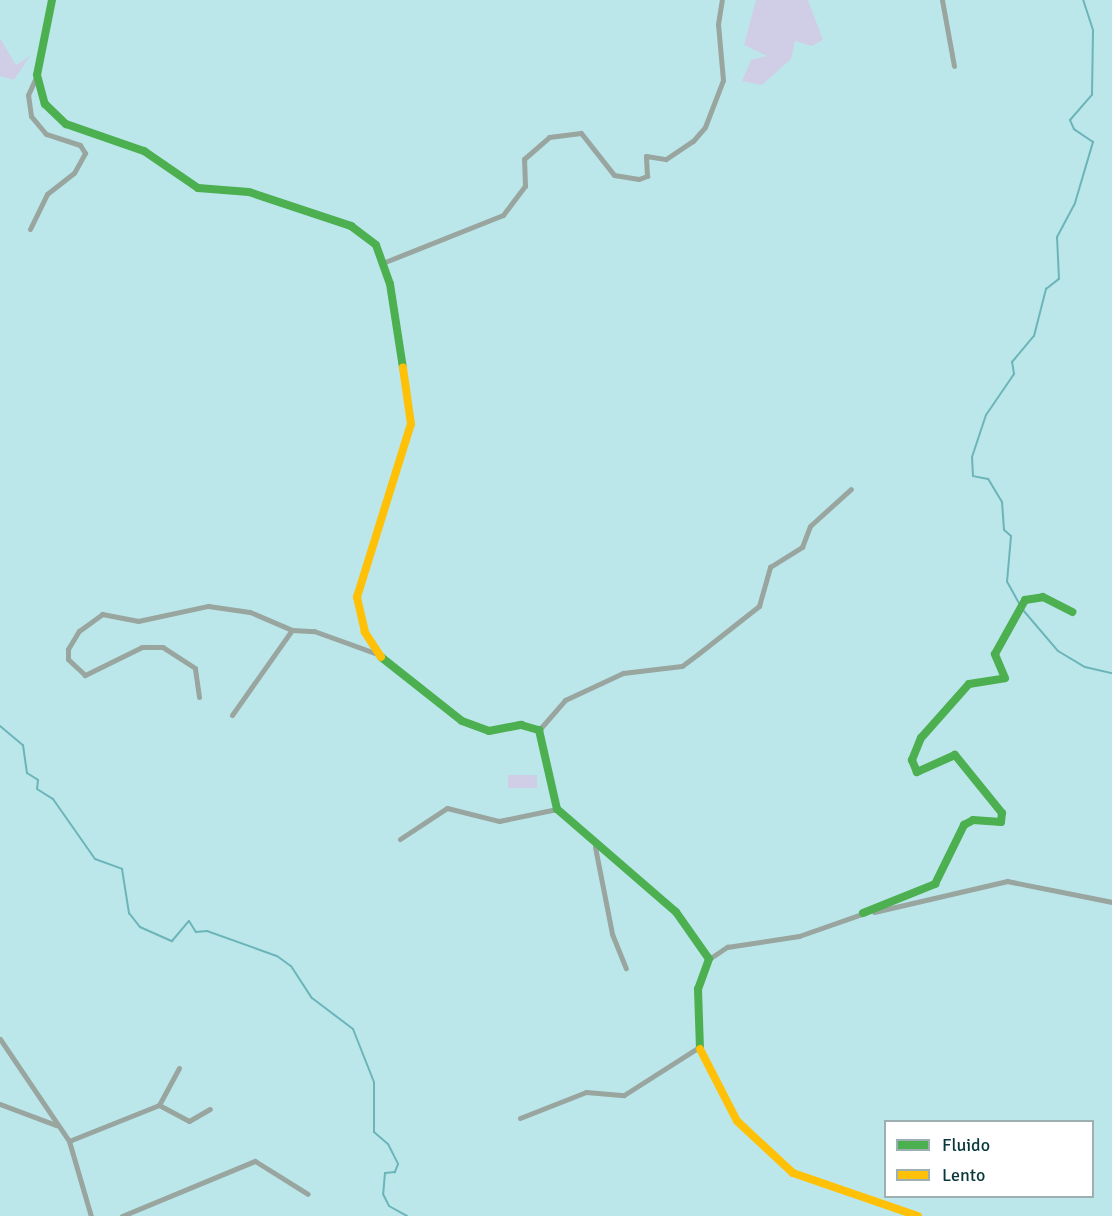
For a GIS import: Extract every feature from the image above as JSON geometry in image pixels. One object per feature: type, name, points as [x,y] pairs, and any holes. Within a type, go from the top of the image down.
[{"type":"street","points":[[30,229],[47,194],[74,173],[85,153],[80,145],[46,134],[31,116],[28,95],[37,75],[52,0]]},
{"type":"street","points":[[385,262],[503,215],[525,186],[524,159],[549,137],[581,133],[614,175],[639,179],[647,176],[646,156],[666,159],[693,141],[705,127],[723,80],[718,24],[722,0]]},
{"type":"street","points":[[942,0],[954,66]]},
{"type":"street","points":[[37,75],[45,104],[73,128],[144,152],[198,188],[249,192],[351,226],[376,245],[385,262],[411,424],[357,597],[364,632],[378,654]]},
{"type":"street","points":[[539,730],[565,700],[623,673],[682,666],[698,654],[759,606],[770,567],[802,547],[810,526],[851,489]]},
{"type":"street","points":[[863,913],[881,901],[923,893],[935,884],[964,825],[1003,819],[955,755],[916,772],[912,760],[921,738],[969,684],[1005,678],[1007,672],[996,654],[1025,600],[1043,597],[1072,612]]},
{"type":"street","points":[[199,697],[195,668],[163,647],[142,647],[85,675],[68,659],[68,649],[79,631],[102,614],[138,621],[208,606],[250,612],[292,630],[314,631],[378,654],[462,721],[489,731],[521,725],[539,730]]},
{"type":"street","points":[[232,715],[292,630]]},
{"type":"street","points":[[539,730],[557,809],[595,847],[676,912],[709,959]]},
{"type":"street","points":[[400,839],[447,808],[499,821],[557,809]]},
{"type":"street","points":[[595,847],[612,934],[626,969]]},
{"type":"street","points":[[918,1216],[794,1173],[737,1121],[699,1047],[698,989],[709,959],[728,947],[800,936],[863,913],[926,904],[1007,881],[1112,902]]},
{"type":"street","points":[[0,1040],[17,1058],[56,1125],[69,1141],[92,1216]]},
{"type":"street","points":[[520,1118],[586,1092],[624,1095],[699,1047]]},
{"type":"street","points":[[69,1141],[159,1105],[178,1068]]},
{"type":"street","points":[[0,1104],[56,1125]]},
{"type":"street","points":[[159,1105],[189,1121],[210,1109]]},
{"type":"street","points":[[122,1216],[255,1161],[308,1194]]},
{"type":"shaded area","points":[[756,0],[808,0],[823,40],[812,46],[795,41],[791,59],[762,85],[742,81],[751,60],[767,56],[744,45]]},
{"type":"shaded area","points":[[0,38],[16,65],[30,56],[14,80],[0,76]]},
{"type":"shaded area","points":[[508,775],[537,775],[537,788],[508,788]]},
{"type":"waterway","points":[[1020,605],[1007,582],[1011,536],[1004,530],[1002,502],[988,479],[973,476],[972,457],[986,415],[1014,374],[1012,362],[1034,336],[1046,289],[1059,279],[1057,237],[1075,203],[1093,142],[1074,129],[1070,120],[1092,95],[1093,30],[1083,0]]},
{"type":"waterway","points":[[1023,610],[1058,651],[1085,667],[1112,673]]},
{"type":"waterway","points":[[0,726],[23,745],[27,773],[38,780],[37,789],[53,799],[95,859],[122,869],[129,913],[140,927],[172,941],[189,921],[196,932],[207,931],[277,956],[291,966],[312,998],[353,1029],[374,1082],[374,1132],[388,1144],[398,1164],[395,1172],[385,1173],[383,1194],[389,1206],[407,1216]]},
{"type":"traffic: fast","points":[[52,0],[37,75],[45,104],[66,124],[144,151],[198,188],[249,192],[351,226],[376,245],[390,284],[403,368]]},
{"type":"traffic: fast","points":[[863,913],[935,884],[964,825],[973,820],[1001,822],[1002,813],[955,755],[917,772],[912,760],[921,738],[969,684],[1005,678],[995,654],[1025,600],[1043,597],[1072,612]]},
{"type":"traffic: fast","points":[[381,657],[462,721],[489,731],[521,725],[539,730],[557,809],[676,912],[709,959],[698,989],[700,1049]]},
{"type":"traffic: slow","points":[[381,657],[365,632],[357,597],[411,424],[403,368]]},
{"type":"traffic: slow","points":[[700,1049],[737,1121],[793,1173],[918,1216]]}]
